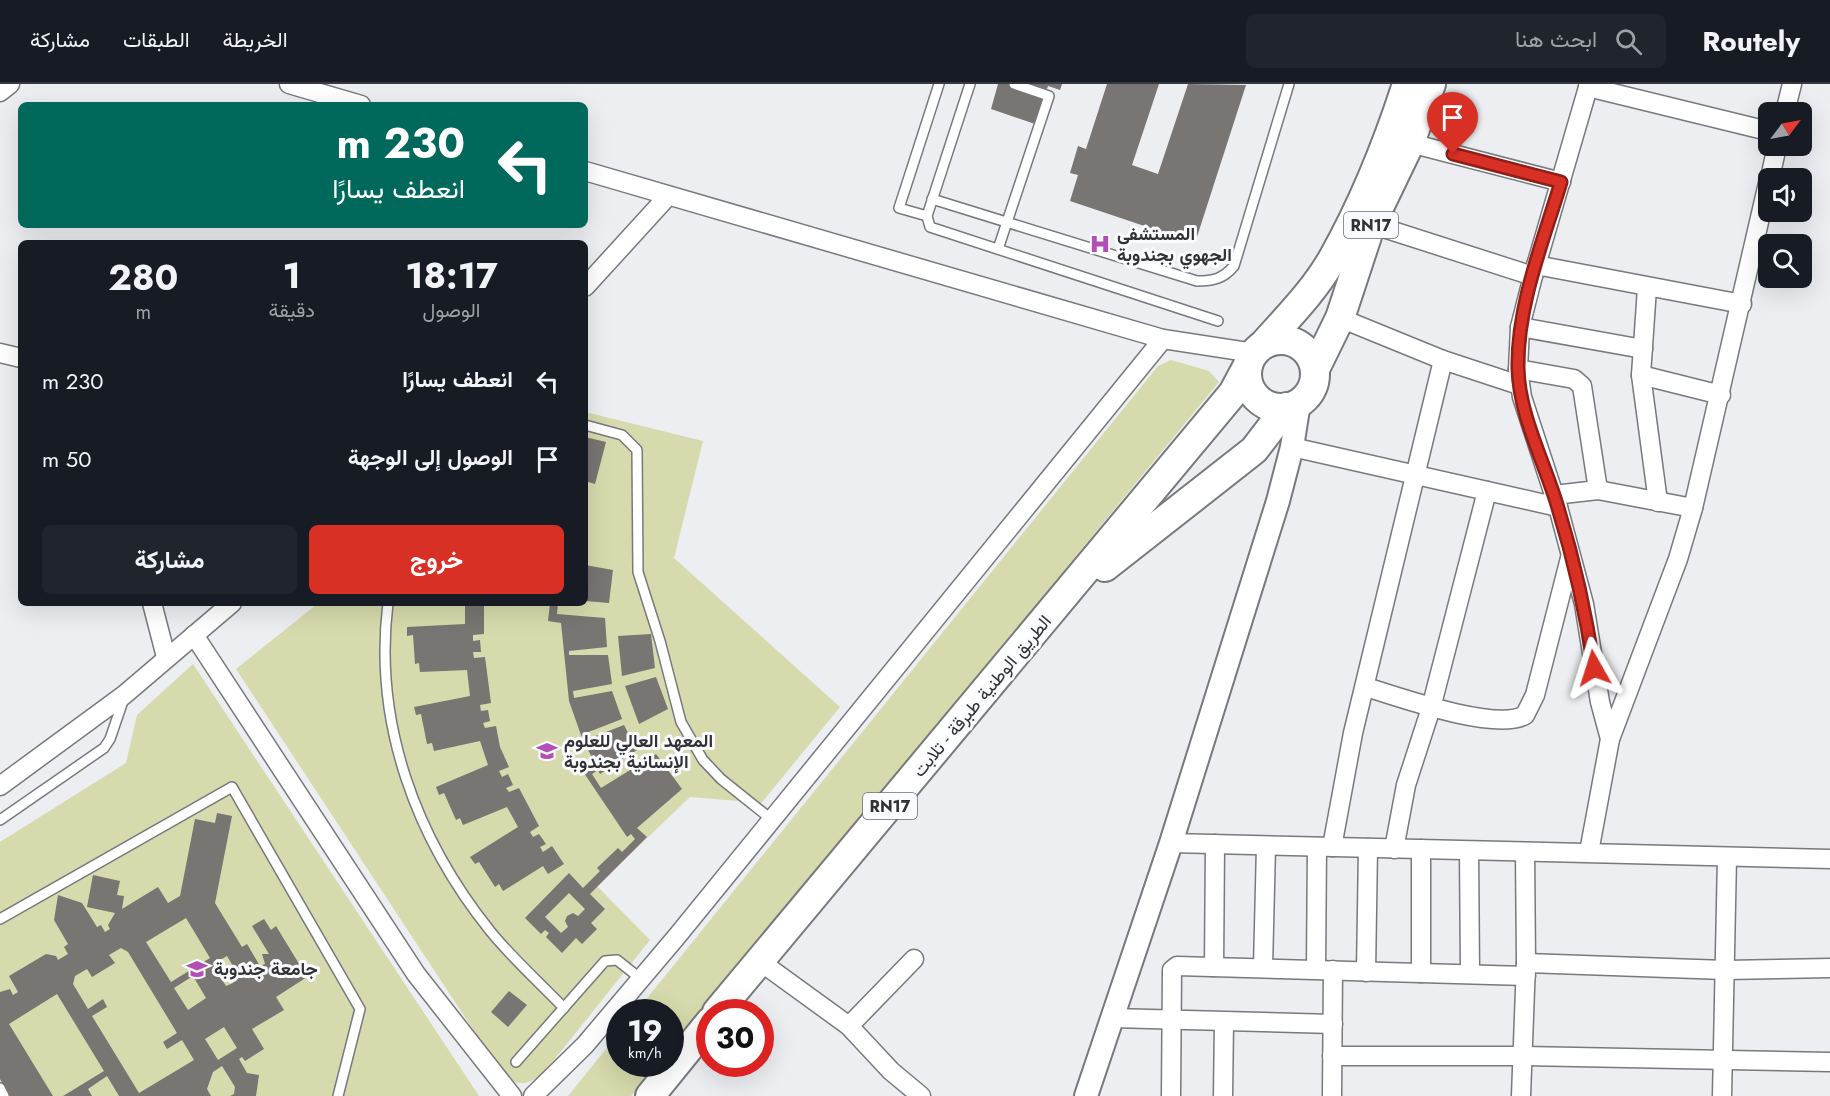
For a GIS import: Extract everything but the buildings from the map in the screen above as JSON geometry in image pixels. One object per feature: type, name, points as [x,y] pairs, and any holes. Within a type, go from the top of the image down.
[{"type":"main road","name":"الطريق الوطنية طبرقة - تلابت","points":[[727,999],[1063,600],[1233,393],[1255,354],[1305,298],[1333,258],[1390,137],[1407,84]]},
{"type":"main road","name":"RN17","points":[[1293,405],[1312,388],[1315,369],[1340,318],[1371,224],[1410,143],[1431,84]]},
{"type":"main road","points":[[1293,405],[1275,407],[1256,397],[1250,387],[1255,354],[1274,340],[1296,343],[1305,349],[1315,369]]},
{"type":"main road","name":"الطريق الوطنية طبرقة - تلابت","points":[[1063,600],[1254,450],[1293,405]]},
{"type":"main road","points":[[650,1096],[696,1039]]},
{"type":"street","points":[[0,92],[10,84]]},
{"type":"street","points":[[290,84],[351,102]]},
{"type":"street","points":[[1788,102],[1792,84]]},
{"type":"street","points":[[1610,738],[1600,702],[1587,619],[1571,556],[1518,377],[1520,327],[1534,270],[1589,86],[1758,128]]},
{"type":"street","points":[[1410,143],[1561,182]]},
{"type":"street","points":[[588,172],[1163,339],[1255,354]]},
{"type":"street","points":[[588,284],[668,196]]},
{"type":"street","points":[[1589,852],[1610,738],[1678,559],[1693,508],[1760,222]]},
{"type":"street","points":[[1371,224],[1534,270],[1742,304]]},
{"type":"street","points":[[1647,288],[1641,375],[1658,502]]},
{"type":"street","points":[[1340,318],[1443,360],[1518,377],[1579,381],[1585,393],[1598,490]]},
{"type":"street","points":[[1520,327],[1643,349]]},
{"type":"street","points":[[533,1096],[585,1045],[640,979],[1163,339]]},
{"type":"street","points":[[0,353],[18,357]]},
{"type":"street","points":[[1332,1096],[1333,1024],[1324,969],[1325,847],[1366,687],[1443,360]]},
{"type":"street","points":[[1641,375],[1721,395]]},
{"type":"street","points":[[1086,1096],[1171,843],[1278,501],[1292,447],[1293,405]]},
{"type":"street","points":[[1292,447],[1488,491],[1556,501],[1598,490],[1693,508]]},
{"type":"street","points":[[1394,849],[1406,785],[1431,708],[1488,491]]},
{"type":"street","points":[[1366,687],[1431,708],[1495,719],[1521,717],[1528,712],[1571,556]]},
{"type":"street","points":[[153,606],[166,657]]},
{"type":"street","points":[[0,786],[124,695],[228,606]]},
{"type":"street","points":[[194,635],[416,974],[512,1096]]},
{"type":"street","points":[[1171,843],[1830,859]]},
{"type":"street","points":[[1214,967],[1215,844]]},
{"type":"street","points":[[1263,967],[1266,846]]},
{"type":"street","points":[[1366,972],[1368,848]]},
{"type":"street","points":[[1421,849],[1421,973]]},
{"type":"street","points":[[1469,851],[1470,973]]},
{"type":"street","points":[[1521,1096],[1526,970],[1525,852]]},
{"type":"street","points":[[1722,1096],[1727,857]]},
{"type":"street","points":[[849,1026],[914,959]]},
{"type":"street","points":[[758,960],[849,1026],[902,1090],[921,1096]]},
{"type":"street","points":[[1171,1096],[1173,967],[1263,967],[1421,973],[1830,968]]},
{"type":"street","points":[[1112,1018],[1333,1024]]},
{"type":"street","points":[[1223,1096],[1224,1022]]},
{"type":"street","points":[[1332,1056],[1524,1056],[1830,1062]]},
{"type":"lane","points":[[927,216],[899,208],[939,84]]},
{"type":"lane","points":[[970,84],[927,216],[930,227],[1218,321]]},
{"type":"lane","points":[[999,249],[1049,96],[1014,84]]},
{"type":"lane","points":[[932,199],[1197,281],[1212,281],[1225,276],[1234,266],[1289,84]]},
{"type":"lane","points":[[588,426],[622,435],[638,450],[638,572],[660,641],[681,722],[703,760],[721,779],[771,819]]},
{"type":"lane","points":[[388,606],[384,632],[390,718],[396,752],[427,831],[444,865],[475,911],[493,934],[564,1008]]},
{"type":"lane","points":[[0,820],[104,748],[110,740],[124,695]]},
{"type":"lane","points":[[0,920],[232,787],[360,1009],[338,1096]]},
{"type":"lane","points":[[516,1062],[605,961],[611,959],[622,963],[640,979]]},
{"type":"lane","points":[[0,1088],[4,1096]]},
{"type":"green space","points":[[1171,360],[1209,371],[1219,382],[711,999],[696,999],[696,1018],[684,1032],[684,999],[647,999],[1158,366]]},
{"type":"green space","name":"المعهد العالي للعلوم الإنسانية بجندوبة","points":[[588,413],[703,441],[674,558],[840,707],[754,812],[738,801],[690,797],[597,886],[650,940],[542,1075],[528,1082],[519,1083],[505,1078],[236,669],[315,606],[588,606]]},
{"type":"green space","name":"جامعة جندوبة","points":[[193,664],[479,1096],[0,1096],[0,842],[126,763],[137,715]]},
{"type":"green space","points":[[606,1049],[606,1077],[647,1077],[631,1096],[568,1096]]},
{"type":"place","name":"المستشفى الجهوي بجندوبة","points":[[1100,244]]},
{"type":"place","name":"المعهد العالي للعلوم الإنسانية بجندوبة","points":[[547,751]]},
{"type":"place","name":"جامعة جندوبة","points":[[197,969]]},
{"type":"route","points":[[1453,154],[1561,182],[1520,327],[1519,385],[1558,507],[1584,604],[1594,668]]}]
